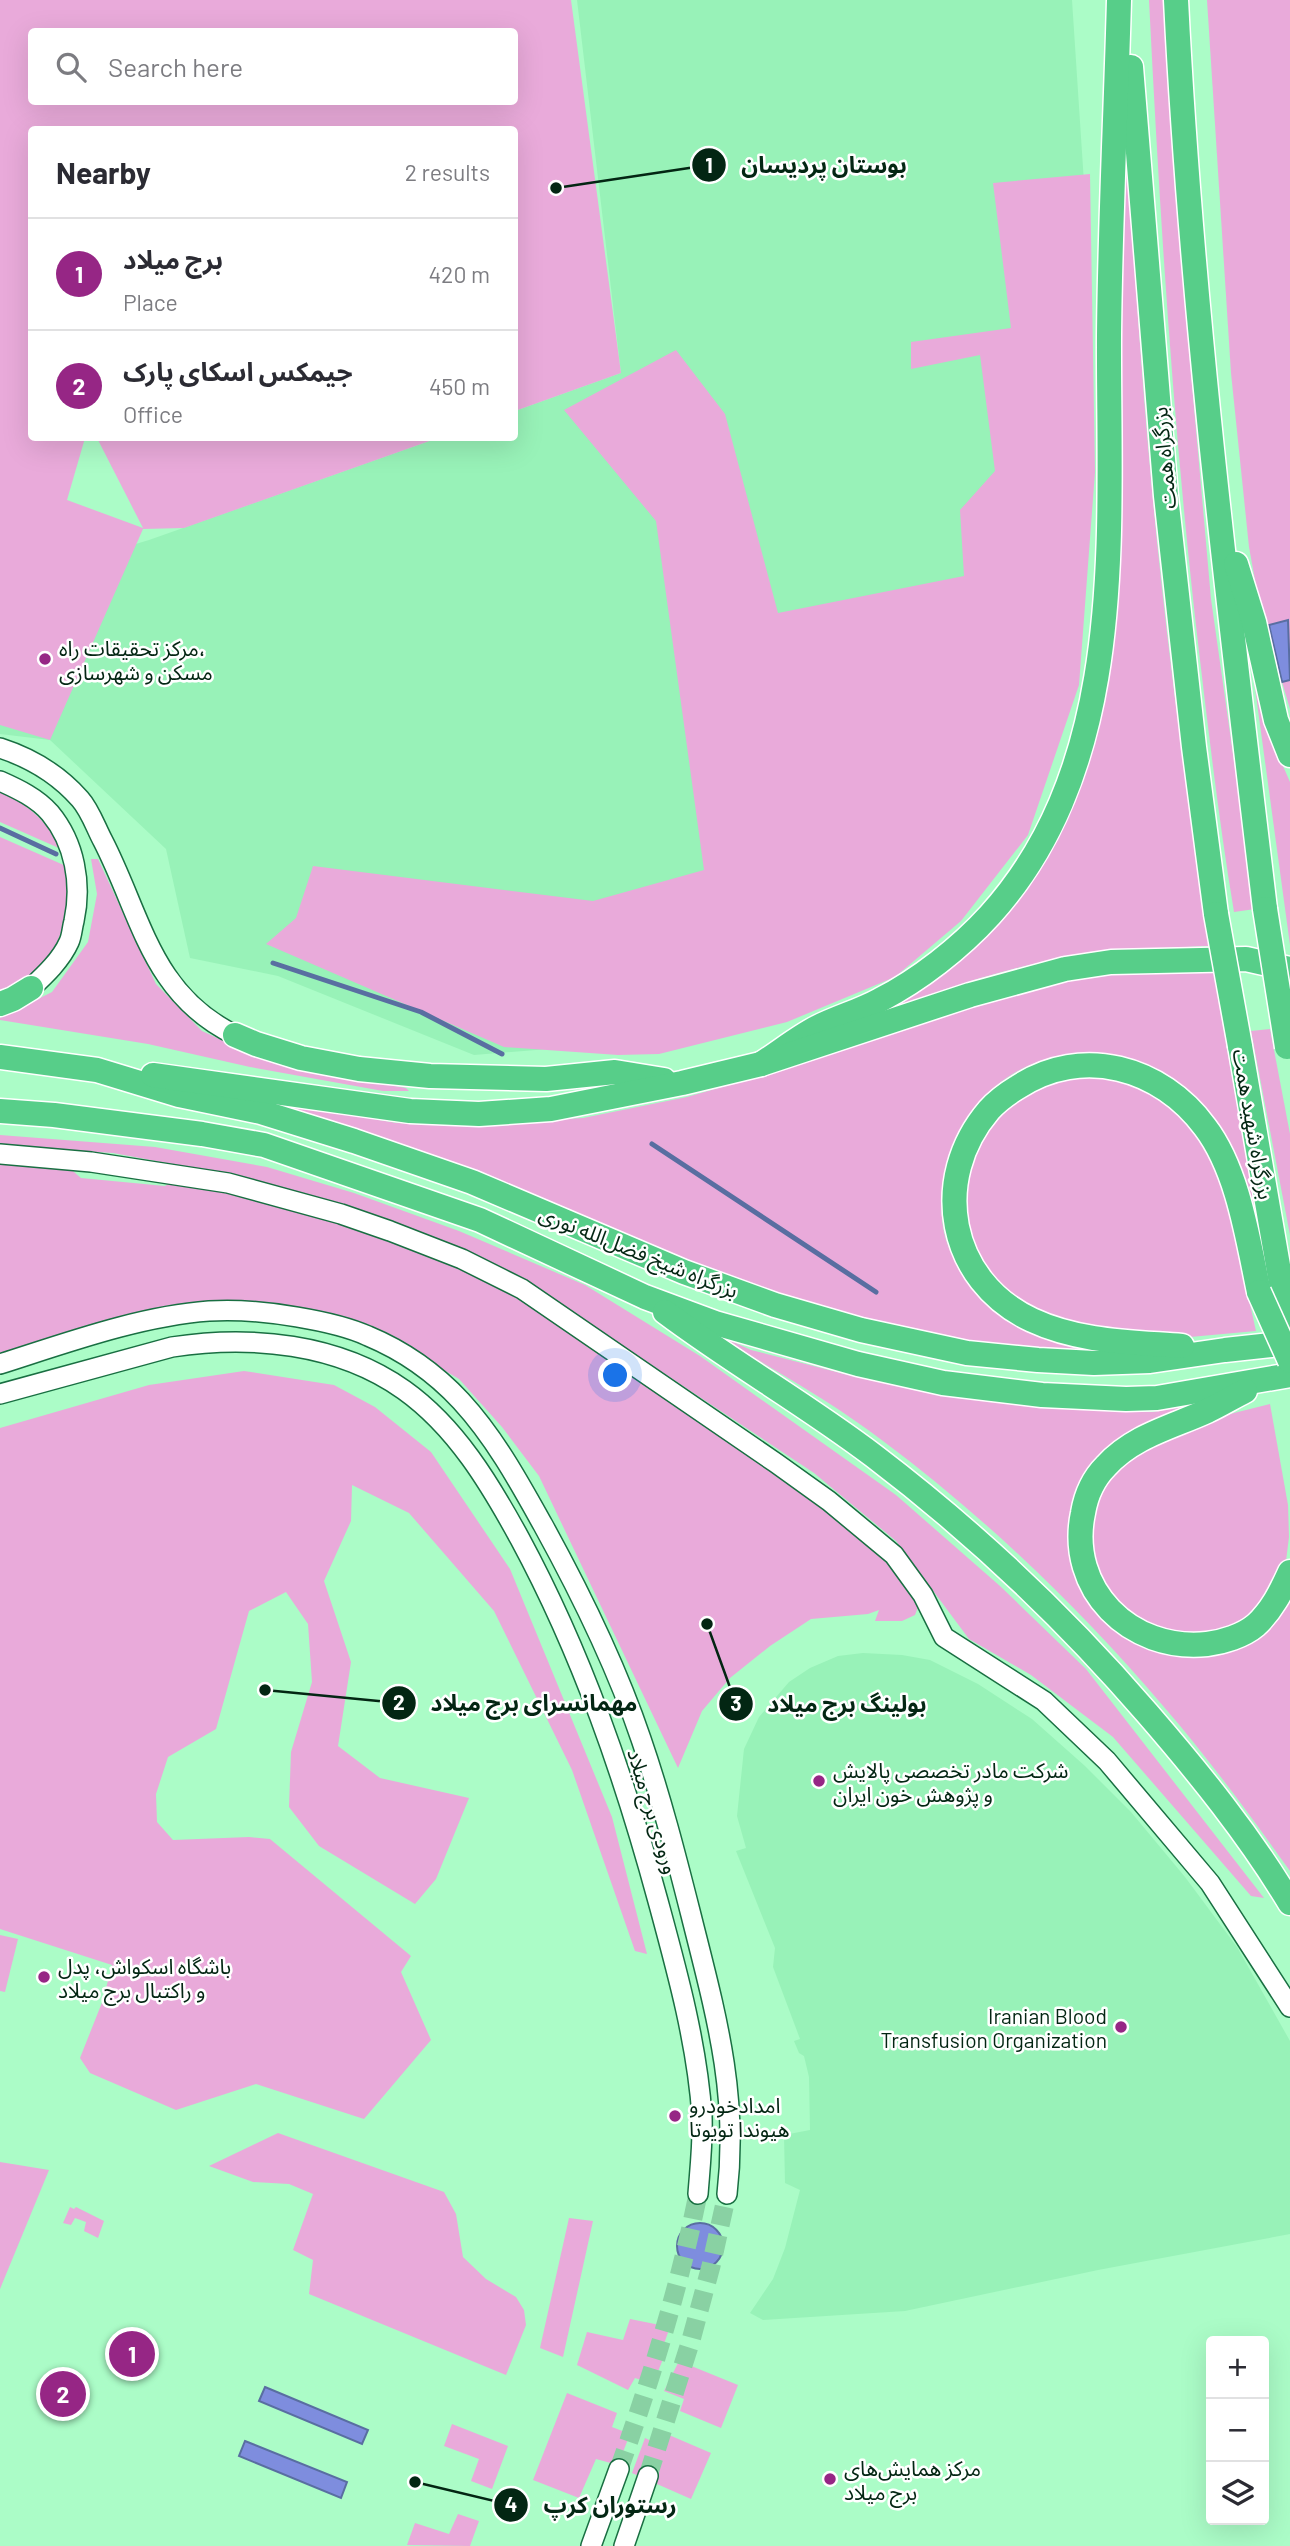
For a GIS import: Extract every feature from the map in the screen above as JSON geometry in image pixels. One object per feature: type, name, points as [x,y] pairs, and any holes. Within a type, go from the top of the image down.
[{"type":"highway","points":[[761,1064],[816,1028],[880,1000],[913,980],[988,918],[1040,849],[1076,769],[1095,679],[1105,597],[1109,489],[1109,333],[1119,0]]},
{"type":"highway","name":"بزرگراه همت","points":[[1125,0],[1166,496],[1216,914]]},
{"type":"highway","points":[[1176,0],[1183,144],[1218,505],[1265,909],[1288,1054]]},
{"type":"highway","points":[[1218,505],[1254,622],[1276,720],[1290,755]]},
{"type":"highway","name":"بزرگراه شهید همت","points":[[1216,914],[1240,1046],[1271,1290],[1290,1335]]},
{"type":"highway","points":[[97,1070],[182,1078],[410,1111],[479,1114],[551,1109],[761,1064],[970,995],[1065,970],[1111,962],[1246,959],[1290,969]]},
{"type":"highway","points":[[0,1004],[30,988]]},
{"type":"highway","points":[[235,1035],[301,1058],[359,1069],[430,1076],[547,1079],[615,1072],[682,1083]]},
{"type":"highway","name":"بزرگراه شیخ فضل‌الله نوری","points":[[0,1056],[97,1070],[179,1094],[261,1112],[354,1141],[472,1182],[684,1272],[775,1305],[861,1330],[967,1353],[1038,1360],[1150,1361],[1290,1343]]},
{"type":"highway","points":[[1225,1350],[1103,1340],[1055,1328],[1030,1319],[1008,1306],[988,1289],[968,1263],[960,1242],[954,1213],[955,1192],[959,1163],[972,1135],[989,1110],[1006,1094],[1032,1077],[1086,1065],[1119,1068],[1149,1078],[1171,1091],[1191,1109],[1219,1149],[1271,1290],[1290,1361]]},
{"type":"highway","name":"بزرگراه شیخ فضل‌الله نوری","points":[[0,1111],[149,1127],[264,1145],[480,1220],[645,1297],[715,1322],[858,1364],[943,1383],[1042,1395],[1126,1399],[1157,1398],[1279,1377]]},
{"type":"highway","points":[[645,1297],[705,1342],[797,1400],[874,1456],[966,1529],[1038,1596],[1107,1667],[1219,1800],[1285,1894]]},
{"type":"highway","points":[[1279,1377],[1134,1442],[1121,1451],[1092,1483],[1080,1527],[1080,1550],[1087,1574],[1100,1598],[1114,1615],[1148,1637],[1189,1646],[1233,1638],[1254,1627],[1280,1595],[1290,1572]]},
{"type":"street","points":[[0,748],[23,755],[51,772],[82,800],[115,866],[158,964],[182,998],[215,1025],[235,1035]]},
{"type":"street","points":[[0,781],[25,792],[49,812],[67,839],[74,861],[79,898],[69,942],[50,971],[30,988]]},
{"type":"street","points":[[0,1154],[91,1162],[228,1183],[341,1214],[390,1231],[462,1259],[533,1296],[829,1501],[894,1555],[923,1595],[944,1637],[970,1651],[1044,1701],[1107,1761],[1210,1883],[1290,2007]]},
{"type":"street","points":[[0,1363],[167,1317],[209,1311],[249,1311],[325,1322],[365,1334],[386,1344],[413,1359],[442,1382],[478,1421],[514,1474],[575,1583],[641,1737],[664,1813],[724,2053],[730,2115],[727,2194]]},
{"type":"street","points":[[167,1317],[172,1347]]},
{"type":"street","name":"ورودی برج میلاد","points":[[0,1394],[172,1347],[197,1343],[262,1343],[306,1349],[367,1368],[422,1404],[473,1458],[550,1596],[573,1647],[640,1834],[672,1953],[694,2050],[702,2115],[698,2194]]},
{"type":"street","points":[[1285,1894],[1290,1910]]},
{"type":"street","points":[[694,2050],[724,2053]]},
{"type":"street","points":[[702,2115],[730,2115]]},
{"type":"street","points":[[591,2546],[619,2469]]},
{"type":"street","points":[[624,2546],[648,2476]]},
{"type":"street","points":[[610,2497],[638,2507]]},
{"type":"shaded area","points":[[0,0],[571,0],[621,373],[518,410],[518,126],[28,126],[28,441],[84,441],[67,500],[143,528],[99,441],[430,441],[184,528],[143,529],[50,740],[0,725]]},
{"type":"shaded area","points":[[577,0],[1072,0],[1085,198],[1029,621],[561,1048],[474,1055],[278,976],[190,958],[166,849],[50,740],[0,734],[0,585],[149,540],[430,441],[518,441],[518,410],[621,373]]},
{"type":"shaded area","points":[[1149,0],[1167,0],[1186,316],[1211,599],[1255,909],[1234,912],[1208,723],[1175,413]]},
{"type":"shaded area","points":[[1207,0],[1290,0],[1290,709],[1260,608],[1249,547],[1231,373]]},
{"type":"shaded area","points":[[1126,128],[1141,358],[1156,531],[1178,723],[1209,946],[1104,953],[1037,963],[942,990],[818,1034],[878,1007],[1044,857],[1062,826],[1079,786],[1119,346]]},
{"type":"shaded area","points":[[1090,174],[1095,472],[1079,685],[1028,835],[961,921],[895,977],[787,1022],[659,1054],[618,1055],[504,1047],[266,944],[296,918],[313,866],[593,901],[704,870],[656,521],[564,410],[676,350],[725,414],[778,613],[964,576],[960,510],[995,471],[980,355],[911,369],[911,342],[1011,328],[993,183]]},
{"type":"shaded area","points":[[1246,622],[1273,743],[1290,782],[1290,945]]},
{"type":"shaded area","points":[[0,790],[35,814],[61,849],[0,822]]},
{"type":"shaded area","points":[[0,837],[66,866],[68,887],[63,925],[57,943],[47,959],[34,973],[0,994]]},
{"type":"shaded area","points":[[91,859],[98,859],[156,984],[202,1031],[275,1064],[406,1088],[409,1091],[383,1091],[250,1067],[148,1044],[0,1020],[52,992],[88,942],[97,894]]},
{"type":"shaded area","points":[[1213,969],[1275,1320],[1226,1140],[1212,1116],[1194,1095],[1173,1079],[1148,1066],[1116,1056],[1085,1053],[1055,1057],[1027,1066],[1001,1082],[980,1102],[962,1128],[949,1159],[943,1186],[942,1214],[946,1240],[957,1264],[977,1293],[1149,1351],[1012,1348],[962,1341],[795,1302],[191,1088],[397,1123],[451,1125],[583,1118],[687,1097],[764,1075],[937,1017],[1076,978],[1117,972]]},
{"type":"shaded area","points":[[1270,1029],[1290,1134],[1290,1235],[1251,1031]]},
{"type":"shaded area","points":[[1073,1076],[1123,1079],[1172,1107],[1206,1145],[1224,1188],[1256,1331],[1190,1337],[1132,1337],[1056,1322],[1008,1293],[976,1256],[965,1212],[967,1181],[973,1154],[988,1126],[1026,1091]]},
{"type":"shaded area","points":[[0,1135],[155,1147],[267,1167],[354,1193],[459,1231],[585,1285],[700,1356],[896,1495],[1000,1586],[1086,1669],[1264,1898],[1251,1896],[1113,1737],[1031,1675],[969,1639],[896,1541],[814,1473],[547,1296],[215,1172],[113,1153],[0,1146]]},
{"type":"shaded area","points":[[0,1160],[67,1166],[81,1178],[165,1186],[175,1180],[271,1200],[457,1263],[523,1297],[819,1502],[892,1562],[918,1607],[915,1615],[902,1621],[875,1621],[879,1610],[868,1614],[811,1619],[770,1646],[730,1678],[702,1711],[678,1768],[539,1476],[502,1427],[459,1379],[430,1362],[242,1303],[0,1355]]},
{"type":"shaded area","points":[[703,1328],[751,1350],[856,1377],[927,1390],[1106,1411],[1152,1412],[1210,1402],[1119,1442],[1073,1559],[1172,1655],[1192,1657],[1229,1650],[1290,1598],[1290,1871],[1229,1788],[1164,1707],[1100,1635],[1031,1566],[959,1501],[862,1425]]},
{"type":"shaded area","points":[[244,1371],[334,1385],[375,1407],[431,1452],[510,1569],[612,1817],[647,1954],[635,1951],[572,1770],[494,1611],[409,1513],[352,1485],[351,1521],[324,1581],[351,1662],[338,1746],[380,1778],[469,1798],[436,1879],[415,1904],[319,1846],[289,1807],[291,1752],[312,1682],[308,1624],[286,1592],[249,1611],[216,1729],[168,1757],[156,1794],[157,1822],[173,1840],[249,1837],[270,1839],[411,1956],[401,1972],[431,2040],[364,2119],[256,2084],[176,2110],[90,2073],[80,2058],[103,2000],[112,1965],[0,1929],[0,1428],[149,1385]]},
{"type":"shaded area","points":[[1270,1404],[1288,1505],[1289,1537],[1286,1561],[1278,1581],[1246,1621],[1212,1635],[1162,1633],[1122,1611],[1090,1561],[1092,1505],[1114,1467],[1132,1452],[1218,1417]]},
{"type":"shaded area","points":[[863,1653],[930,1660],[978,1684],[1032,1719],[1131,1812],[1185,1877],[1237,1947],[1290,2041],[1290,2234],[1098,2270],[905,2311],[763,2320],[750,2313],[773,2279],[785,2248],[800,2190],[785,2183],[784,2135],[810,2130],[809,2077],[804,2056],[799,2053],[794,2041],[800,2039],[773,1967],[775,1948],[736,1851],[746,1848],[737,1816],[744,1749],[759,1717],[789,1682],[810,1668],[838,1656]]},
{"type":"shaded area","points":[[0,1935],[18,1939],[5,1992],[0,1991]]},
{"type":"shaded area","points":[[278,2133],[444,2192],[456,2214],[463,2257],[486,2279],[516,2297],[524,2310],[526,2325],[506,2375],[309,2294],[313,2260],[293,2250],[313,2194],[289,2184],[253,2182],[209,2166]]},
{"type":"shaded area","points":[[0,2162],[49,2170],[0,2289]]},
{"type":"shaded area","points":[[70,2207],[76,2207],[104,2221],[98,2238],[84,2231],[86,2222],[75,2218],[71,2225],[63,2223]]},
{"type":"shaded area","points":[[569,2218],[593,2221],[563,2357],[540,2348]]},
{"type":"shaded area","points":[[630,2319],[670,2327],[661,2352],[665,2354],[653,2384],[635,2378],[628,2390],[577,2365],[587,2332],[623,2340]]},
{"type":"shaded area","points":[[679,2361],[738,2385],[721,2428],[680,2411],[684,2399],[664,2391]]},
{"type":"shaded area","points":[[567,2393],[617,2413],[612,2427],[630,2434],[618,2465],[596,2459],[579,2498],[533,2480]]},
{"type":"shaded area","points":[[452,2424],[508,2446],[492,2489],[471,2481],[479,2459],[444,2446]]},
{"type":"shaded area","points":[[669,2435],[711,2453],[691,2499],[632,2473],[645,2438],[664,2447]]},
{"type":"shaded area","points":[[458,2514],[479,2521],[470,2546],[407,2545],[415,2523],[449,2534]]},
{"type":"water","points":[[1288,620],[1290,680],[1282,682],[1269,625]]},
{"type":"water","points":[[700,2223],[709,2224],[716,2230],[722,2237],[722,2255],[716,2262],[709,2268],[700,2269],[691,2268],[684,2262],[678,2255],[677,2246],[678,2237],[684,2230],[691,2224]]},
{"type":"water","points":[[265,2387],[368,2430],[362,2444],[259,2401]]},
{"type":"water","points":[[245,2441],[347,2482],[341,2498],[239,2456]]},
{"type":"waterway","points":[[0,828],[56,854]]},
{"type":"waterway","points":[[273,963],[421,1012],[502,1054]]},
{"type":"waterway","points":[[652,1144],[876,1292]]},
{"type":"tunnel","points":[[619,2469],[663,2333],[698,2194]]},
{"type":"tunnel","points":[[648,2476],[691,2340],[727,2194]]},
{"type":"place","name":"بوستان پردیسان","points":[[556,188]]},
{"type":"place","name":"مرکز تحقیقات راه، مسکن و شهرسازی","points":[[45,659]]},
{"type":"place","name":"بولینگ برج ميلاد","points":[[707,1624]]},
{"type":"place","name":"مهمانسرای برج میلاد","points":[[265,1690]]},
{"type":"place","name":"شرکت مادر تخصصی پالایش و پژوهش خون ایران","points":[[819,1781]]},
{"type":"place","name":"باشگاه اسکواش، پدل و راکتبال برج میلاد","points":[[44,1977]]},
{"type":"place","name":"Iranian Blood Transfusion Organization","points":[[1121,2027]]},
{"type":"place","name":"امدادخودرو هیوندا تویوتا","points":[[675,2116]]},
{"type":"place","name":"برج میلاد","points":[[132,2354]]},
{"type":"place","name":"جیمکس اسکای پارک","points":[[63,2394]]},
{"type":"place","name":"مرکز همایش‌های برج میلاد","points":[[830,2479]]},
{"type":"place","name":"رستوران کرپ","points":[[415,2482]]}]
